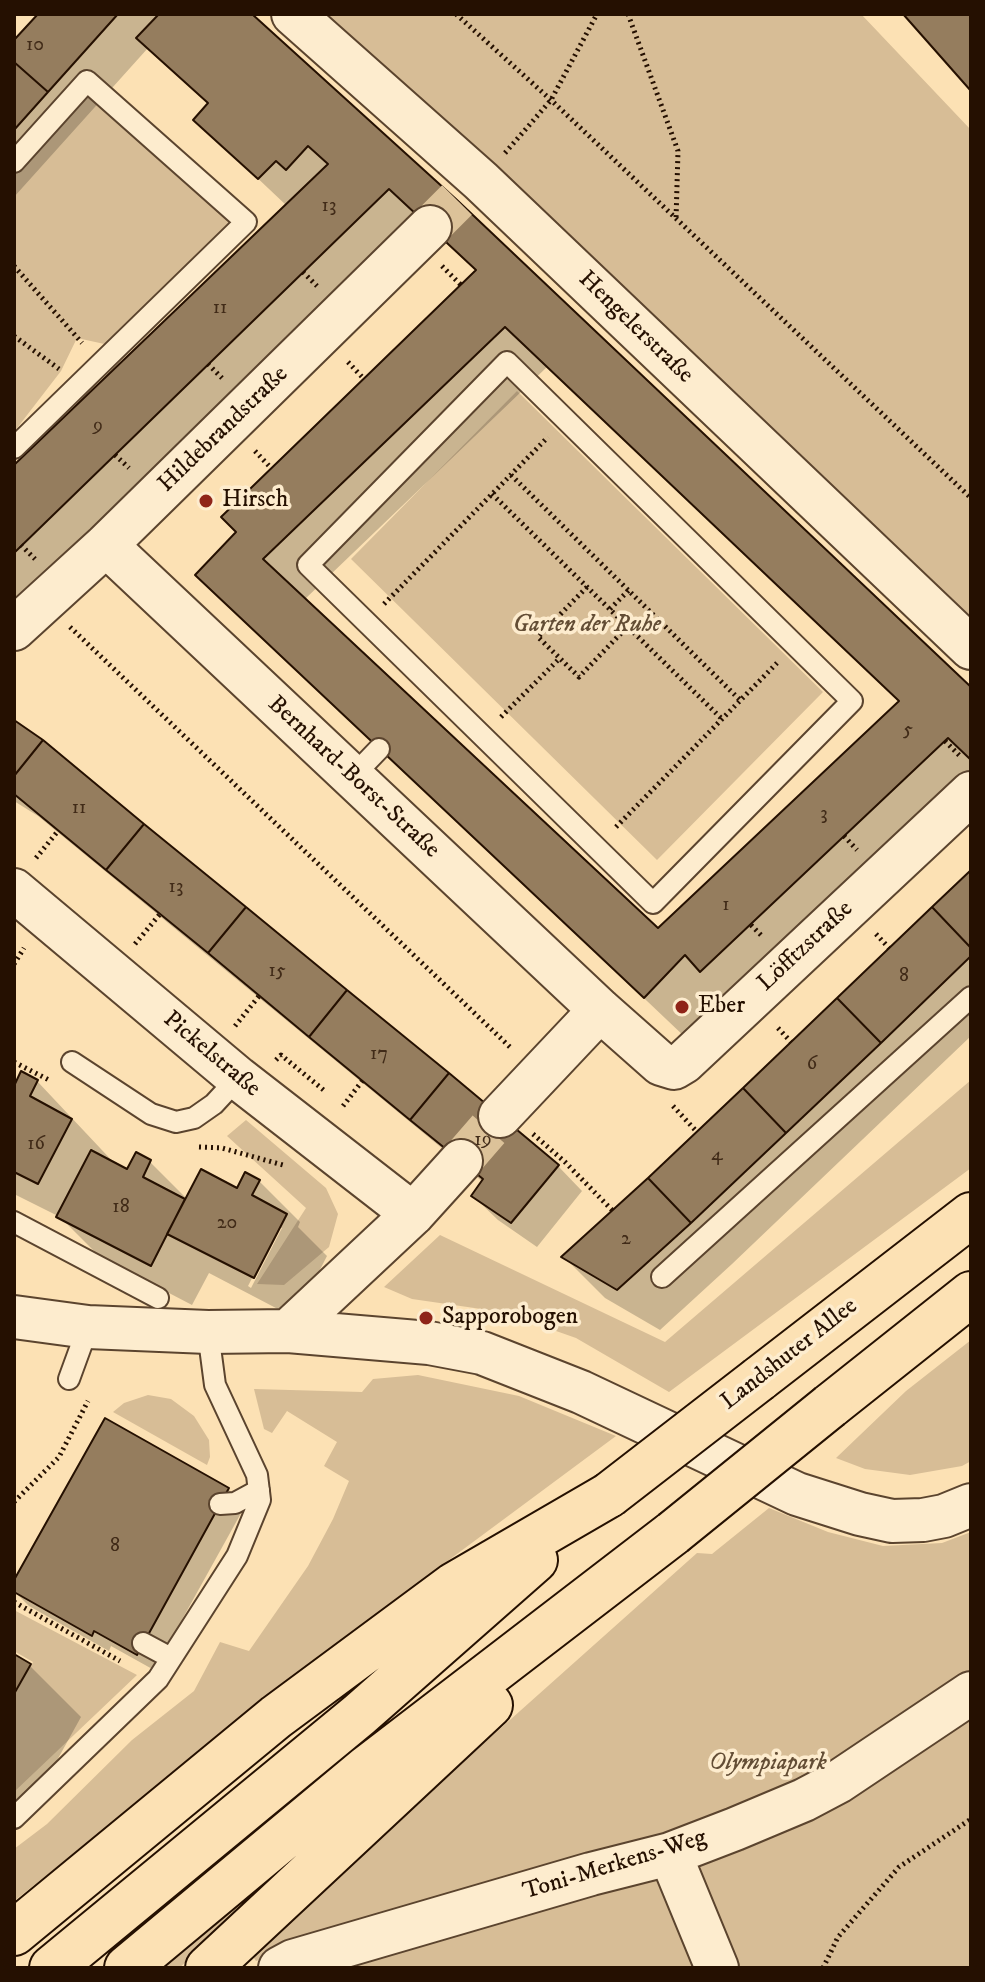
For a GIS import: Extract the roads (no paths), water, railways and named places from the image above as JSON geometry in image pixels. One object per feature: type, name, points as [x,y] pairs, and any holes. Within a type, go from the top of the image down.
[{"type":"highway","name":"Landshuter Allee","points":[[609,1495],[971,1215]]},
{"type":"highway","points":[[127,1968],[367,1768],[673,1533],[971,1294]]},
{"type":"highway","points":[[14,1933],[276,1717],[454,1585],[609,1495]]},
{"type":"highway","points":[[52,1968],[359,1715],[609,1495]]},
{"type":"highway","points":[[208,1968],[673,1533]]},
{"type":"street","name":"Hengelerstraße","points":[[293,14],[456,203],[971,648]]},
{"type":"street","name":"Hildebrandstraße","points":[[29,615],[106,545],[456,203]]},
{"type":"street","name":"Bernhard-Borst-Straße","points":[[106,545],[366,763],[600,1010]]},
{"type":"street","name":"Löfftzstraße","points":[[600,1010],[661,1064],[674,1068],[971,793]]},
{"type":"street","name":"Pickelstraße","points":[[14,890],[238,1078],[413,1214]]},
{"type":"street","points":[[502,1113],[600,1010]]},
{"type":"street","points":[[288,1331],[413,1214],[461,1161]]},
{"type":"street","points":[[14,1317],[88,1327],[208,1332],[288,1331],[429,1343],[482,1353],[581,1392],[797,1494],[860,1514],[892,1521],[923,1520],[944,1516],[971,1505]]},
{"type":"street","name":"Toni-Merkens-Weg","points":[[280,1968],[293,1961],[576,1878],[670,1854],[827,1788],[971,1693]]},
{"type":"street","points":[[670,1854],[717,1968]]},
{"type":"lane","points":[[14,162],[87,81],[246,222],[14,448]]},
{"type":"lane","points":[[507,362],[852,701],[653,903],[436,691],[308,565],[507,362]]},
{"type":"lane","points":[[421,706],[436,691]]},
{"type":"lane","points":[[662,1277],[971,997]]},
{"type":"lane","points":[[72,1062],[151,1114],[176,1122],[194,1118],[204,1111],[238,1078]]},
{"type":"lane","points":[[14,1222],[158,1298]]},
{"type":"lane","points":[[69,1379],[88,1327]]},
{"type":"lane","points":[[14,1818],[154,1684],[237,1556],[260,1500],[257,1475],[215,1385],[208,1332]]},
{"type":"lane","points":[[220,1504],[235,1503],[259,1490]]},
{"type":"lane","points":[[143,1643],[171,1658]]},
{"type":"tunnel","points":[[430,227],[457,200]]},
{"type":"tunnel","points":[[461,1161],[500,1116]]},
{"type":"place","name":"Hirsch","points":[[206,501]]},
{"type":"place","name":"Eber","points":[[682,1007]]},
{"type":"place","name":"Sapporobogen","points":[[426,1318]]},
{"type":"park label","name":"Garten der Ruhe","points":[[587,626]]},
{"type":"park label","name":"Olympiapark","points":[[768,1764]]}]
